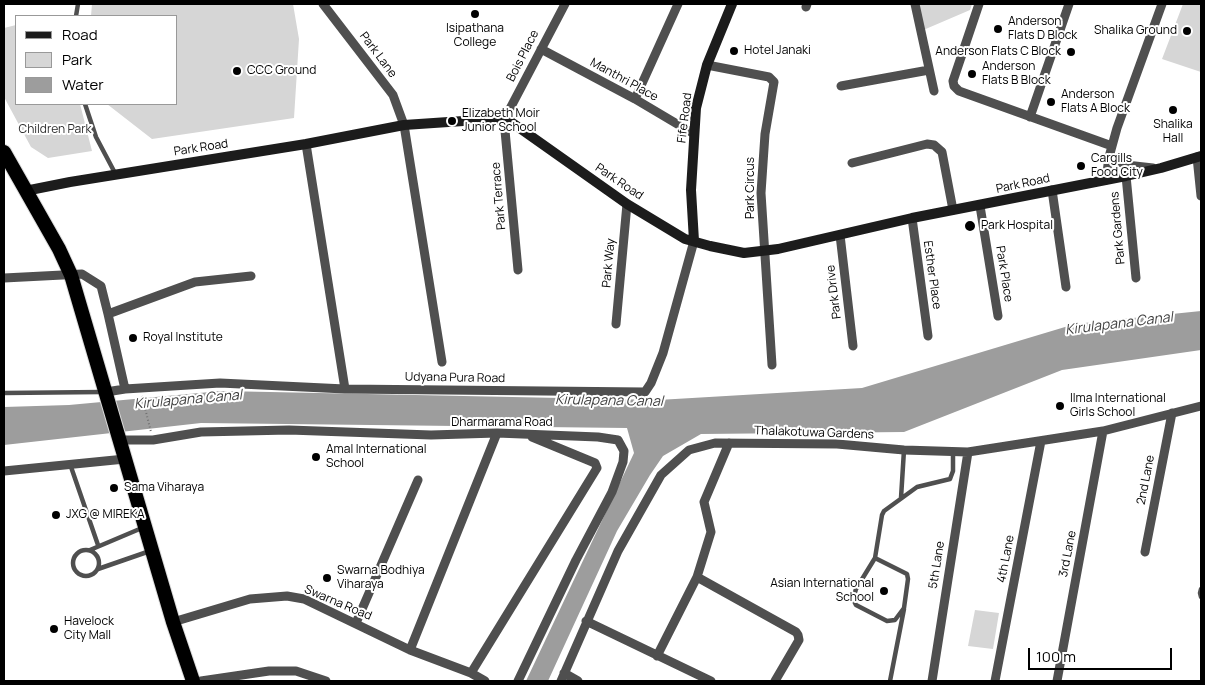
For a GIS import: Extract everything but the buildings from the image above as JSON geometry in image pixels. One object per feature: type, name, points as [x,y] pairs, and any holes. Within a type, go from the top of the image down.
[{"type":"highway","points":[[5,158],[59,249],[71,275],[173,622],[193,681]]},
{"type":"main road","name":"Fife Road","points":[[694,241],[692,190],[696,108],[707,65],[732,4]]},
{"type":"main road","name":"Park Road","points":[[25,191],[404,126],[455,121],[504,120],[512,122],[627,204],[679,236],[744,253],[766,251],[912,218],[1126,176],[1199,157]]},
{"type":"street","name":"Park Lane","points":[[323,4],[393,95],[404,126],[442,362]]},
{"type":"street","name":"Bois Place","points":[[504,120],[565,4]]},
{"type":"street","points":[[635,99],[678,4]]},
{"type":"street","points":[[915,4],[934,91]]},
{"type":"street","points":[[979,4],[953,80],[954,86],[959,91],[1112,146]]},
{"type":"street","points":[[1030,117],[1069,4]]},
{"type":"street","points":[[1106,180],[1112,146],[1162,4]]},
{"type":"street","name":"Manthri Place","points":[[541,49],[635,99],[694,134]]},
{"type":"street","name":"Park Circus","points":[[707,65],[769,77],[774,82],[764,134],[761,193],[772,365]]},
{"type":"street","points":[[841,86],[930,70]]},
{"type":"street","name":"Park Terrace","points":[[504,120],[518,270]]},
{"type":"street","points":[[306,144],[345,389]]},
{"type":"street","points":[[852,163],[927,144],[934,145],[942,152],[953,210]]},
{"type":"street","points":[[1109,156],[1126,166],[1161,168]]},
{"type":"street","points":[[1199,157],[1201,196]]},
{"type":"street","name":"Park Gardens","points":[[1126,176],[1136,278]]},
{"type":"street","points":[[1052,190],[1066,287]]},
{"type":"street","name":"Park Way","points":[[616,324],[627,204]]},
{"type":"street","name":"Park Place","points":[[980,206],[998,316]]},
{"type":"street","name":"Esther Place","points":[[912,218],[928,336]]},
{"type":"street","name":"Park Drive","points":[[840,235],[853,346]]},
{"type":"street","name":"Udyana Pura Road","points":[[106,393],[125,389],[220,383],[345,389],[645,392],[651,383],[663,353],[694,241]]},
{"type":"street","points":[[4,278],[82,274],[100,286],[125,389]]},
{"type":"street","points":[[108,314],[195,282],[251,276]]},
{"type":"street","name":"Thalakotuwa Gardens","points":[[562,677],[618,552],[661,475],[689,450],[715,443],[728,443],[837,444],[904,450],[968,452],[1103,431],[1201,406]]},
{"type":"street","name":"2nd Lane","points":[[1145,552],[1172,413]]},
{"type":"street","name":"Dharmarama Road","points":[[119,437],[153,440],[201,432],[289,430],[431,435],[497,433],[598,437],[618,440],[624,450],[623,462],[612,492],[576,560],[518,681]]},
{"type":"street","name":"3rd Lane","points":[[1056,681],[1103,431]]},
{"type":"street","points":[[410,650],[497,433]]},
{"type":"street","points":[[471,673],[597,468],[596,463],[526,434]]},
{"type":"street","name":"4th Lane","points":[[995,681],[1042,441]]},
{"type":"street","points":[[657,656],[697,577],[712,532],[704,502],[728,443]]},
{"type":"street","name":"5th Lane","points":[[932,681],[968,452]]},
{"type":"street","points":[[4,471],[125,459]]},
{"type":"street","points":[[356,623],[418,480]]},
{"type":"street","points":[[697,577],[796,632],[799,640],[775,681]]},
{"type":"street","name":"Swarna Road","points":[[173,622],[250,599],[287,596],[304,599],[410,650],[471,673],[485,681]]},
{"type":"street","points":[[586,621],[711,681]]},
{"type":"street","points":[[201,681],[269,671],[296,671],[326,681]]},
{"type":"street","points":[[296,671],[297,681]]},
{"type":"street","points":[[562,677],[578,681]]},
{"type":"lane","points":[[85,105],[96,137],[116,174]]},
{"type":"lane","points":[[4,393],[106,393]]},
{"type":"lane","points":[[901,498],[904,450]]},
{"type":"lane","points":[[904,608],[895,620],[887,621],[856,605],[852,599],[875,558],[882,515],[917,487],[950,479],[953,471],[953,452]]},
{"type":"lane","points":[[70,464],[98,545]]},
{"type":"lane","points":[[145,527],[98,545],[90,550],[82,550],[75,555],[74,568],[85,576],[152,550]]},
{"type":"lane","points":[[90,550],[99,559],[98,570]]},
{"type":"lane","points":[[875,558],[907,574],[908,579],[890,681]]},
{"type":"lane","points":[[1201,589],[1201,597]]},
{"type":"path","points":[[141,394],[151,434]]},
{"type":"green space","name":"CCC Ground","points":[[92,4],[293,4],[299,39],[294,118],[152,139],[108,105],[178,105],[178,15],[91,15]]},
{"type":"green space","points":[[915,4],[972,4],[970,10],[921,31]]},
{"type":"green space","name":"Shalika Ground","points":[[1183,4],[1201,4],[1201,72],[1162,59]]},
{"type":"green space","name":"Children Park","points":[[15,25],[15,105],[80,105],[92,151],[48,158],[31,147],[4,97],[4,28]]},
{"type":"green space","points":[[975,610],[999,613],[993,649],[968,646]]},
{"type":"water","name":"Kirulapana Canal","points":[[1201,311],[1201,350],[1062,370],[904,432],[701,434],[663,456],[650,475],[617,531],[548,681],[526,681],[634,453],[627,428],[201,423],[4,445],[4,407],[69,405],[221,391],[658,400],[862,388],[1075,324]]},
{"type":"place","name":"Isipathana College","points":[[475,14]]},
{"type":"place","name":"Anderson Flats D Block","points":[[998,29]]},
{"type":"place","name":"Shalika Ground","points":[[1187,31]]},
{"type":"place","name":"Hotel Janaki","points":[[734,51]]},
{"type":"place","name":"Anderson Flats C Block","points":[[1071,52]]},
{"type":"place","name":"CCC Ground","points":[[237,71]]},
{"type":"place","name":"Anderson Flats B Block","points":[[972,74]]},
{"type":"place","name":"Anderson Flats A Block","points":[[1051,102]]},
{"type":"place","name":"Shalika Hall","points":[[1173,110]]},
{"type":"place","name":"Elizabeth Moir Junior School","points":[[452,121]]},
{"type":"place","name":"Cargills Food City","points":[[1081,166]]},
{"type":"place","name":"Park Hospital","points":[[970,226]]},
{"type":"place","name":"Royal Institute","points":[[133,338]]},
{"type":"place","name":"Ilma International Girls School","points":[[1060,406]]},
{"type":"place","name":"Amal International School","points":[[316,457]]},
{"type":"place","name":"Sama Viharaya","points":[[114,488]]},
{"type":"place","name":"JXG @ MIREKA","points":[[56,515]]},
{"type":"place","name":"Swarna Bodhiya Viharaya","points":[[327,578]]},
{"type":"place","name":"Asian International School","points":[[884,591]]},
{"type":"place","name":"Havelock City Mall","points":[[54,629]]}]
